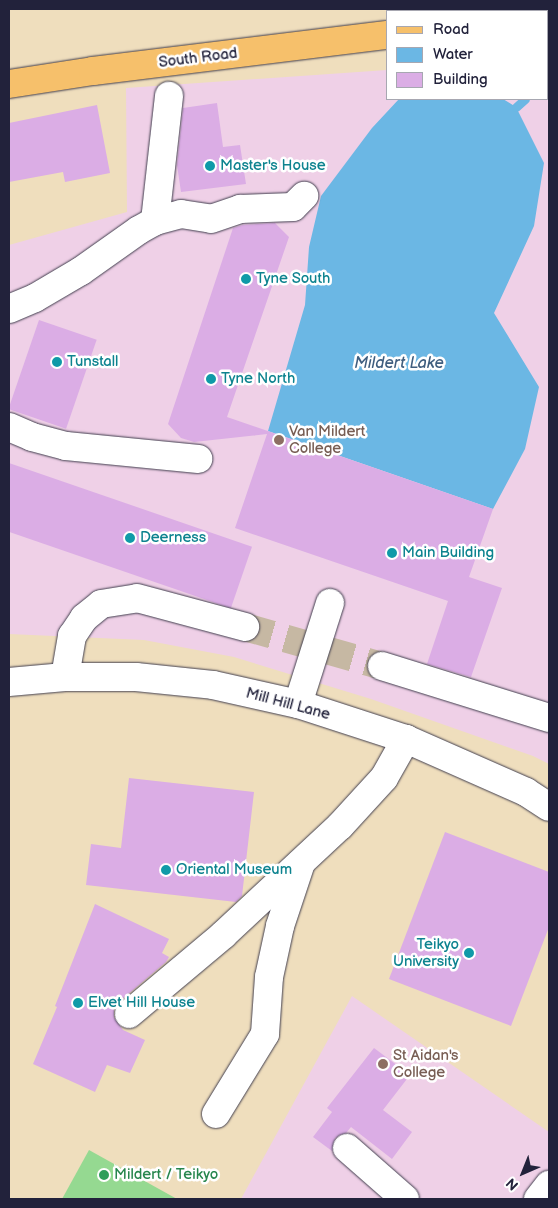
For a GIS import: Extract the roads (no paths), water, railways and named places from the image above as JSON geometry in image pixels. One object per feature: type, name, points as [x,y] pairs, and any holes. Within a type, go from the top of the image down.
[{"type":"main road","name":"South Road","points":[[9,84],[93,71],[386,35]]},
{"type":"street","points":[[155,221],[168,96]]},
{"type":"street","points":[[9,309],[35,298],[81,271],[139,230],[155,221],[181,214],[211,219],[240,209],[292,207],[304,196]]},
{"type":"street","points":[[9,427],[32,437],[66,446],[198,459]]},
{"type":"street","points":[[65,677],[72,636],[84,618],[101,604],[136,598],[245,627]]},
{"type":"street","points":[[298,704],[330,603]]},
{"type":"street","points":[[382,666],[549,718]]},
{"type":"street","name":"Mill Hill Lane","points":[[9,682],[65,677],[136,677],[212,685],[298,704],[406,739],[526,792],[549,807]]},
{"type":"street","points":[[129,1014],[222,935],[340,826],[384,778],[406,739]]},
{"type":"street","points":[[216,1114],[265,1034],[269,977],[280,926],[301,862]]},
{"type":"street","points":[[347,1148],[405,1199]]},
{"type":"street","points":[[538,1199],[549,1186]]},
{"type":"water","name":"Mildert Lake","points":[[398,100],[505,100],[516,107],[544,163],[534,226],[494,313],[539,387],[525,449],[493,509],[268,431],[305,305],[309,247],[321,196],[372,128]]},
{"type":"waterway","points":[[516,107],[524,100]]},
{"type":"tunnel","points":[[245,627],[382,666]]},
{"type":"place","name":"Master's House","points":[[210,166]]},
{"type":"place","name":"Tyne South","points":[[246,279]]},
{"type":"place","name":"Tunstall","points":[[57,362]]},
{"type":"place","name":"Tyne North","points":[[211,379]]},
{"type":"place","name":"Van Mildert College","points":[[279,440]]},
{"type":"place","name":"Deerness","points":[[130,538]]},
{"type":"place","name":"Main Building","points":[[392,553]]},
{"type":"place","name":"Oriental Museum","points":[[166,870]]},
{"type":"place","name":"Teikyo University","points":[[469,953]]},
{"type":"place","name":"Elvet Hill House","points":[[78,1003]]},
{"type":"place","name":"St Aidan's College","points":[[383,1064]]},
{"type":"place","name":"Mildert / Teikyo","points":[[104,1175]]}]
